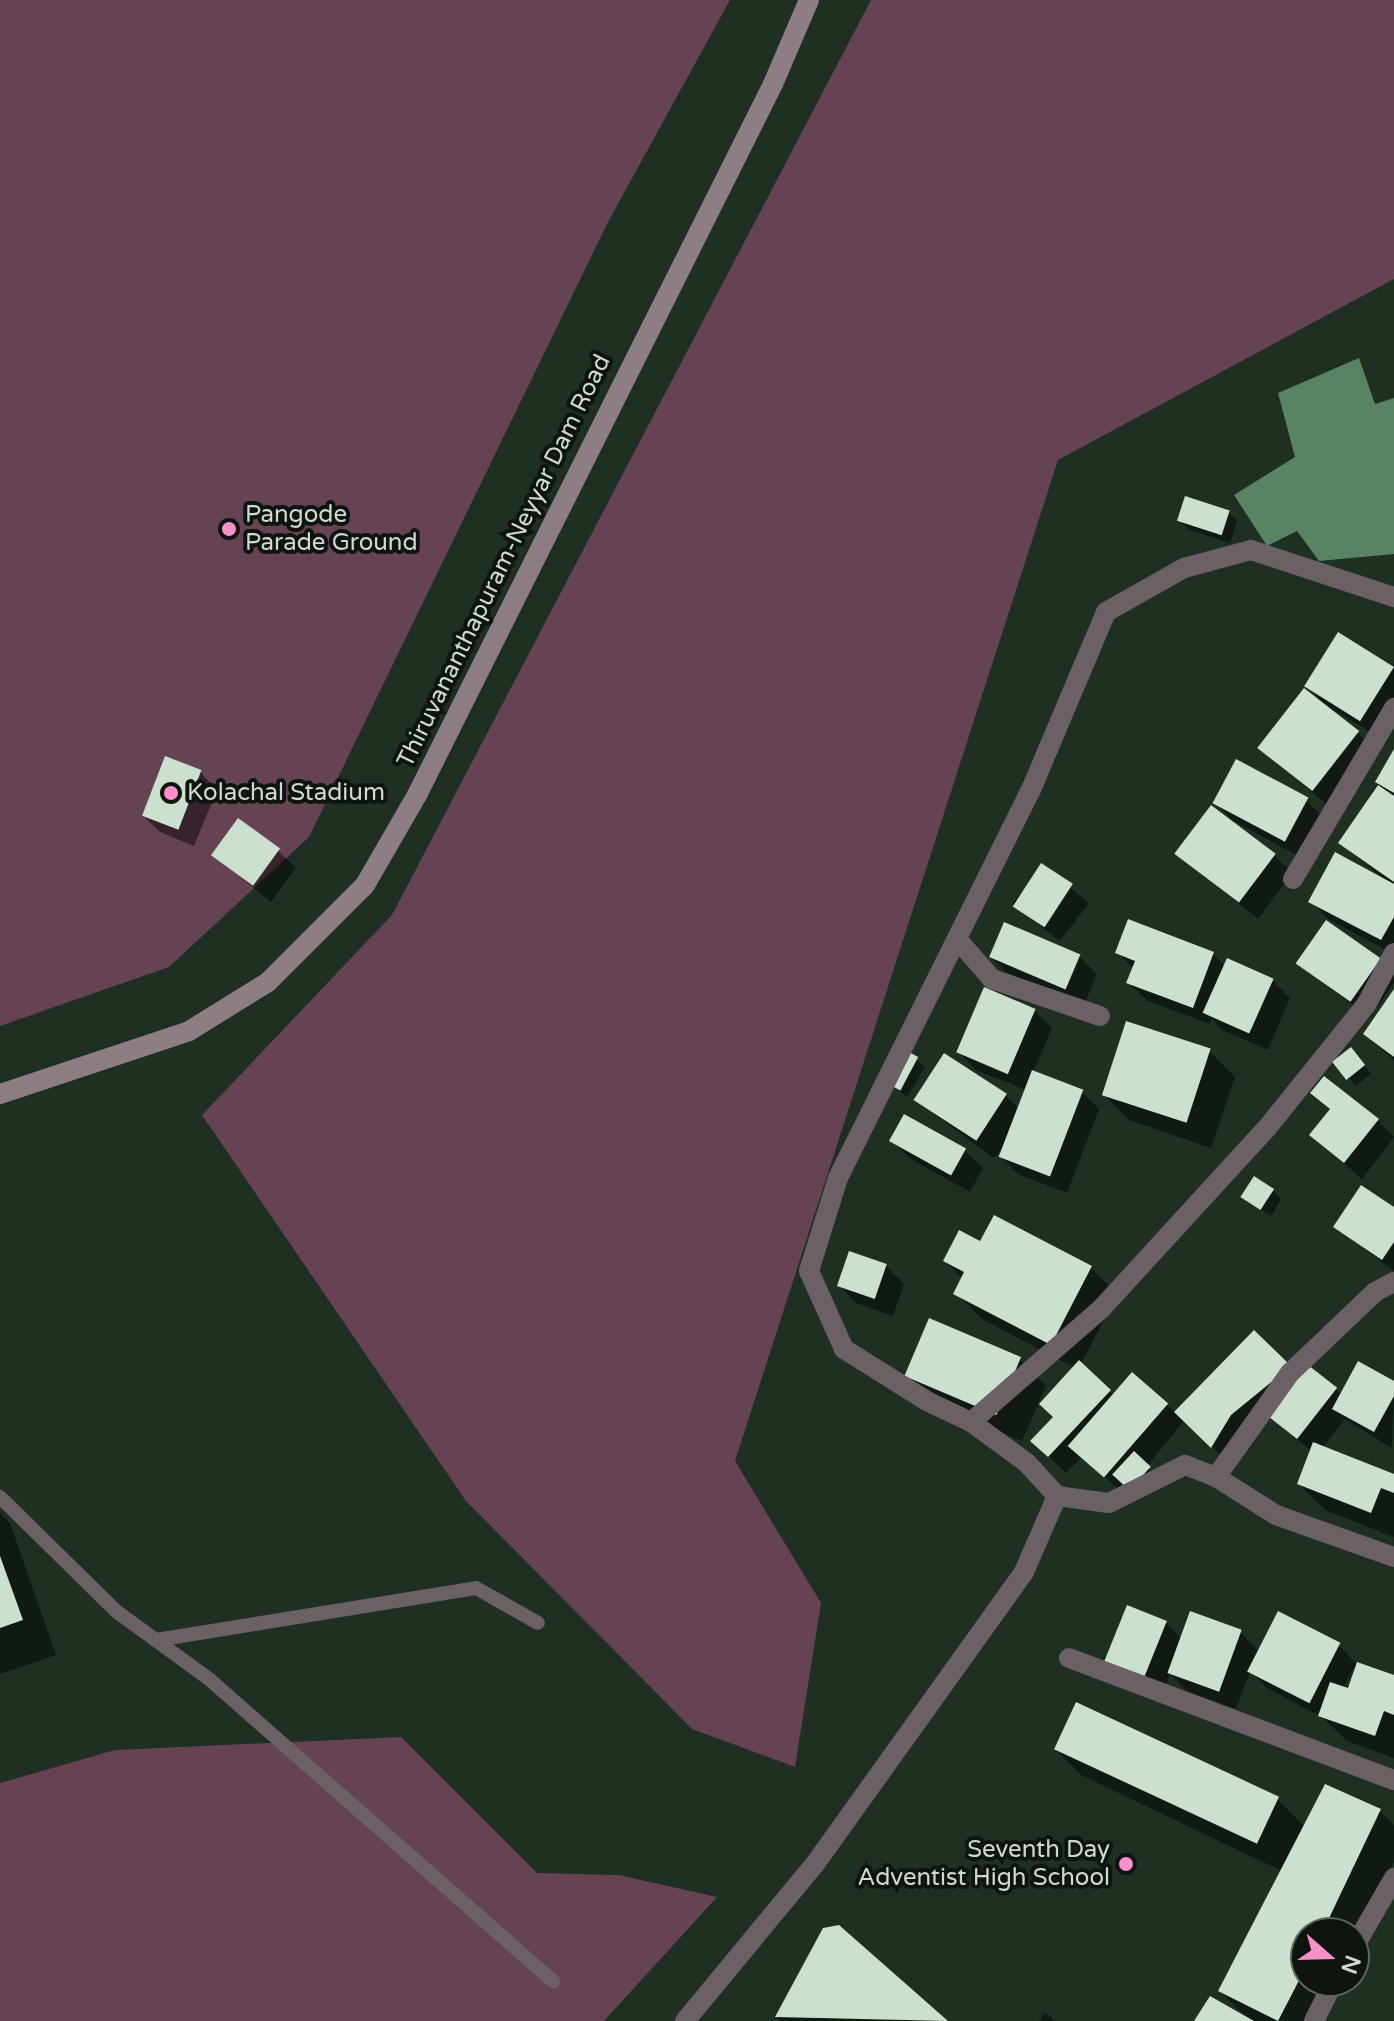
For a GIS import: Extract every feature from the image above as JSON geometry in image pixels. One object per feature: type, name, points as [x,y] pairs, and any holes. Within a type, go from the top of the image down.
[{"type":"main road","name":"Thiruvananthapuram-Neyyar Dam Road","points":[[0,1094],[189,1031],[268,982],[365,885],[417,795],[773,84],[809,0]]},
{"type":"street","points":[[1394,597],[1251,550],[1184,568],[1106,612],[1030,792],[838,1178],[809,1271],[844,1349],[927,1401],[971,1422],[1027,1463],[1057,1496],[1109,1503],[1185,1465],[1216,1477],[1276,1515],[1394,1557]]},
{"type":"street","points":[[1293,879],[1394,708]]},
{"type":"street","points":[[957,939],[992,979],[1100,1016]]},
{"type":"street","points":[[971,1422],[1101,1309],[1267,1128],[1366,1005],[1394,953]]},
{"type":"street","points":[[1216,1477],[1290,1373],[1375,1292],[1394,1282]]},
{"type":"street","points":[[685,2021],[815,1864],[1015,1585],[1057,1496]]},
{"type":"street","points":[[1069,1658],[1394,1780]]},
{"type":"street","points":[[1370,1919],[1394,1878]]},
{"type":"street","points":[[1314,2021],[1326,1997]]},
{"type":"lane","points":[[0,1497],[116,1611],[209,1679],[553,1981]]},
{"type":"lane","points":[[156,1640],[476,1588],[538,1623]]},
{"type":"shaded area","name":"Pangode Parade Ground","points":[[0,0],[730,0],[608,222],[309,837],[169,967],[0,1026]]},
{"type":"shaded area","points":[[871,0],[1394,0],[1394,279],[1058,460],[735,1461],[821,1603],[795,1767],[692,1729],[466,1501],[202,1115],[392,915]]},
{"type":"shaded area","points":[[1359,358],[1375,404],[1394,398],[1394,554],[1319,561],[1297,531],[1267,546],[1234,495],[1295,457],[1278,393]]},
{"type":"shaded area","points":[[401,1737],[537,1873],[619,1875],[717,1897],[604,2021],[0,2021],[0,1783],[115,1750]]},
{"type":"building","points":[[1185,496],[1230,511],[1222,535],[1177,521]]},
{"type":"building","points":[[1338,632],[1394,667],[1360,721],[1304,686]]},
{"type":"building","points":[[1304,688],[1359,731],[1312,791],[1257,748]]},
{"type":"building","points":[[1394,749],[1394,793],[1375,782]]},
{"type":"building","name":"Kolachal Stadium","points":[[165,756],[201,770],[178,830],[142,816]]},
{"type":"building","points":[[1236,759],[1308,797],[1285,842],[1213,803]]},
{"type":"building","points":[[1378,785],[1394,796],[1394,882],[1338,843]]},
{"type":"building","points":[[1211,805],[1276,854],[1239,902],[1174,854]]},
{"type":"building","points":[[238,818],[280,849],[253,886],[211,855]]},
{"type":"building","points":[[1335,852],[1394,884],[1394,917],[1381,940],[1308,902]]},
{"type":"building","points":[[1041,863],[1073,884],[1045,927],[1013,907]]},
{"type":"building","points":[[1128,919],[1214,952],[1193,1008],[1126,983],[1135,961],[1115,953]]},
{"type":"building","points":[[1326,920],[1381,958],[1350,1002],[1296,963]]},
{"type":"building","points":[[1004,922],[1080,954],[1066,989],[989,957]]},
{"type":"building","points":[[1227,958],[1274,979],[1249,1034],[1203,1013]]},
{"type":"building","points":[[984,987],[1036,1009],[1008,1074],[956,1052]]},
{"type":"building","points":[[1394,989],[1394,1057],[1363,1034]]},
{"type":"building","points":[[1126,1021],[1211,1049],[1187,1123],[1102,1095]]},
{"type":"building","points":[[1351,1047],[1365,1065],[1346,1080],[1332,1062]]},
{"type":"building","points":[[905,1050],[918,1057],[900,1091],[887,1084]]},
{"type":"building","points":[[944,1053],[1007,1094],[976,1141],[914,1100]]},
{"type":"building","points":[[1032,1070],[1083,1090],[1050,1177],[999,1157]]},
{"type":"building","points":[[1324,1076],[1379,1119],[1344,1163],[1309,1135],[1330,1109],[1310,1093]]},
{"type":"building","points":[[904,1114],[966,1148],[951,1176],[889,1141]]},
{"type":"building","points":[[1254,1176],[1274,1189],[1261,1210],[1240,1197]]},
{"type":"building","points":[[1361,1185],[1394,1207],[1394,1242],[1382,1260],[1333,1227]]},
{"type":"building","points":[[994,1215],[1092,1266],[1051,1345],[953,1294],[964,1272],[943,1261],[959,1230],[980,1241]]},
{"type":"building","points":[[849,1251],[887,1264],[875,1299],[837,1286]]},
{"type":"building","points":[[929,1318],[1021,1357],[996,1415],[904,1376]]},
{"type":"building","points":[[1254,1330],[1291,1366],[1231,1415],[1211,1448],[1174,1412]]},
{"type":"building","points":[[1079,1360],[1111,1390],[1048,1457],[1030,1441],[1053,1417],[1039,1404]]},
{"type":"building","points":[[1358,1361],[1394,1381],[1394,1396],[1374,1432],[1332,1409]]},
{"type":"building","points":[[1308,1365],[1337,1388],[1297,1439],[1268,1416]]},
{"type":"building","points":[[1132,1372],[1168,1403],[1104,1477],[1068,1446]]},
{"type":"building","points":[[1313,1442],[1394,1474],[1394,1493],[1381,1488],[1371,1513],[1297,1484]]},
{"type":"building","points":[[1134,1451],[1151,1467],[1129,1490],[1112,1474]]},
{"type":"building","points":[[0,1556],[23,1620],[0,1628]]},
{"type":"building","points":[[1127,1605],[1167,1621],[1144,1679],[1104,1662]]},
{"type":"building","points":[[1190,1611],[1242,1630],[1219,1692],[1167,1673]]},
{"type":"building","points":[[1278,1611],[1340,1643],[1309,1703],[1247,1672]]},
{"type":"building","points":[[1357,1662],[1394,1675],[1394,1715],[1384,1711],[1375,1736],[1318,1716],[1330,1682],[1348,1688]]},
{"type":"building","points":[[1076,1702],[1279,1797],[1257,1844],[1054,1749]]},
{"type":"building","points":[[1325,1784],[1381,1809],[1330,1917],[1290,1917],[1290,1997],[1278,2021],[1218,1991]]},
{"type":"building","points":[[839,1925],[948,2021],[775,2017],[823,1928]]},
{"type":"building","points":[[1210,1996],[1254,2021],[1194,2021]]},
{"type":"place","name":"Pangode Parade Ground","points":[[229,529]]},
{"type":"place","name":"Kolachal Stadium","points":[[171,793]]},
{"type":"place","name":"Seventh Day Adventist High School","points":[[1126,1864]]}]
